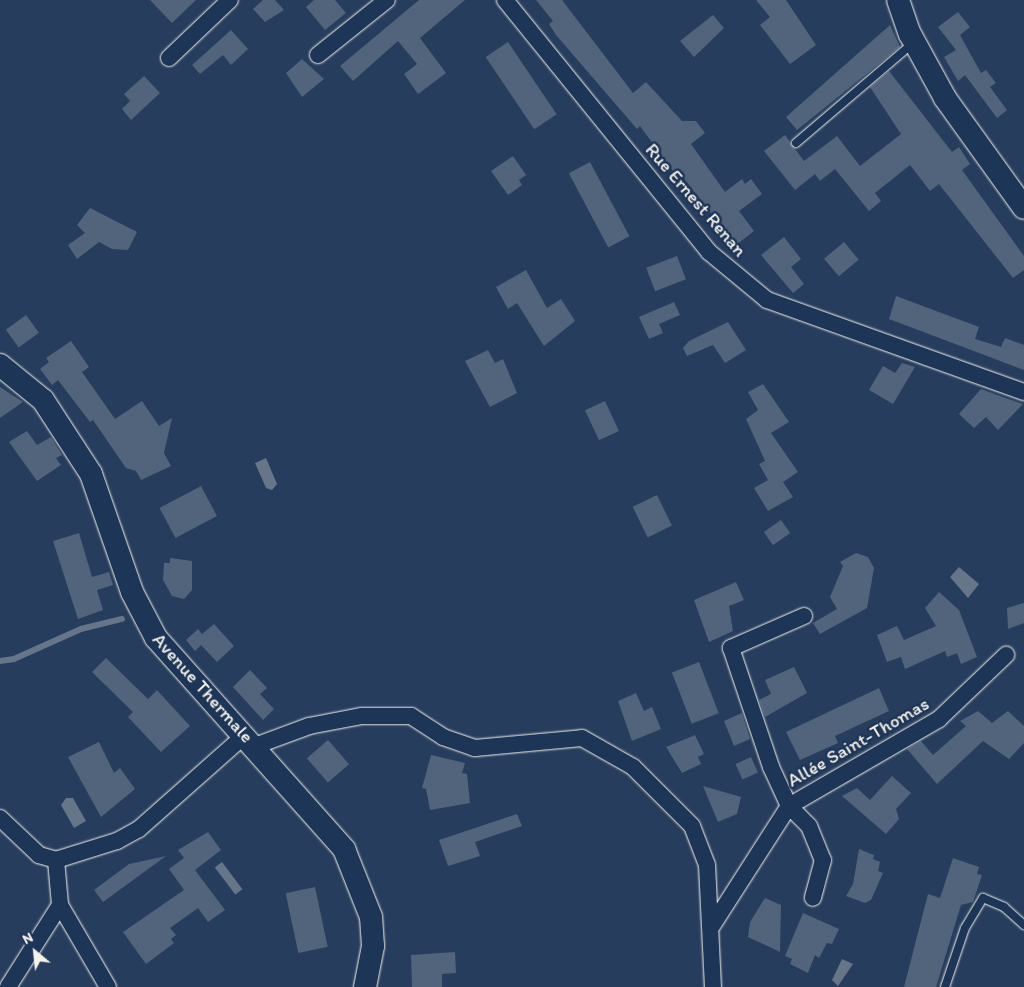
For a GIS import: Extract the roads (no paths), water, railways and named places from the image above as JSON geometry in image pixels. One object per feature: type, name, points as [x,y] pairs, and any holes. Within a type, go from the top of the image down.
[{"type":"main road","points":[[898,0],[914,42],[945,98],[1024,208]]},
{"type":"main road","name":"Avenue Thermale","points":[[0,365],[43,400],[91,474],[147,625],[328,826],[353,866],[373,931],[365,987]]},
{"type":"street","points":[[169,58],[230,0]]},
{"type":"street","points":[[318,55],[386,0]]},
{"type":"street","name":"Rue Ernest Renan","points":[[506,0],[709,252],[767,300],[1024,392]]},
{"type":"street","points":[[804,616],[731,648],[789,806],[809,826],[824,860],[813,898]]},
{"type":"street","name":"Allée Saint-Thomas","points":[[712,926],[789,806],[939,719],[1006,655]]},
{"type":"street","points":[[0,818],[40,855],[56,860],[117,841],[140,829],[250,740],[362,716],[412,716],[442,737],[475,748],[582,738],[632,767],[692,826],[707,865],[712,926],[712,987]]},
{"type":"street","points":[[56,860],[60,905],[108,987]]},
{"type":"street","points":[[8,987],[60,905]]},
{"type":"lane","points":[[796,143],[914,42]]},
{"type":"lane","points":[[946,987],[965,928],[983,898],[1011,911],[1024,925]]},
{"type":"water","points":[[266,458],[277,484],[272,490],[266,488],[255,463]]},
{"type":"water","points":[[959,567],[979,584],[968,598],[950,577]]},
{"type":"water","points":[[66,798],[73,798],[86,821],[74,828],[61,805]]},
{"type":"water","points":[[222,862],[242,889],[235,895],[215,867]]},
{"type":"water","points":[[842,959],[853,964],[838,986],[832,980]]},
{"type":"waterway","points":[[0,661],[14,659],[81,629],[122,619]]}]
